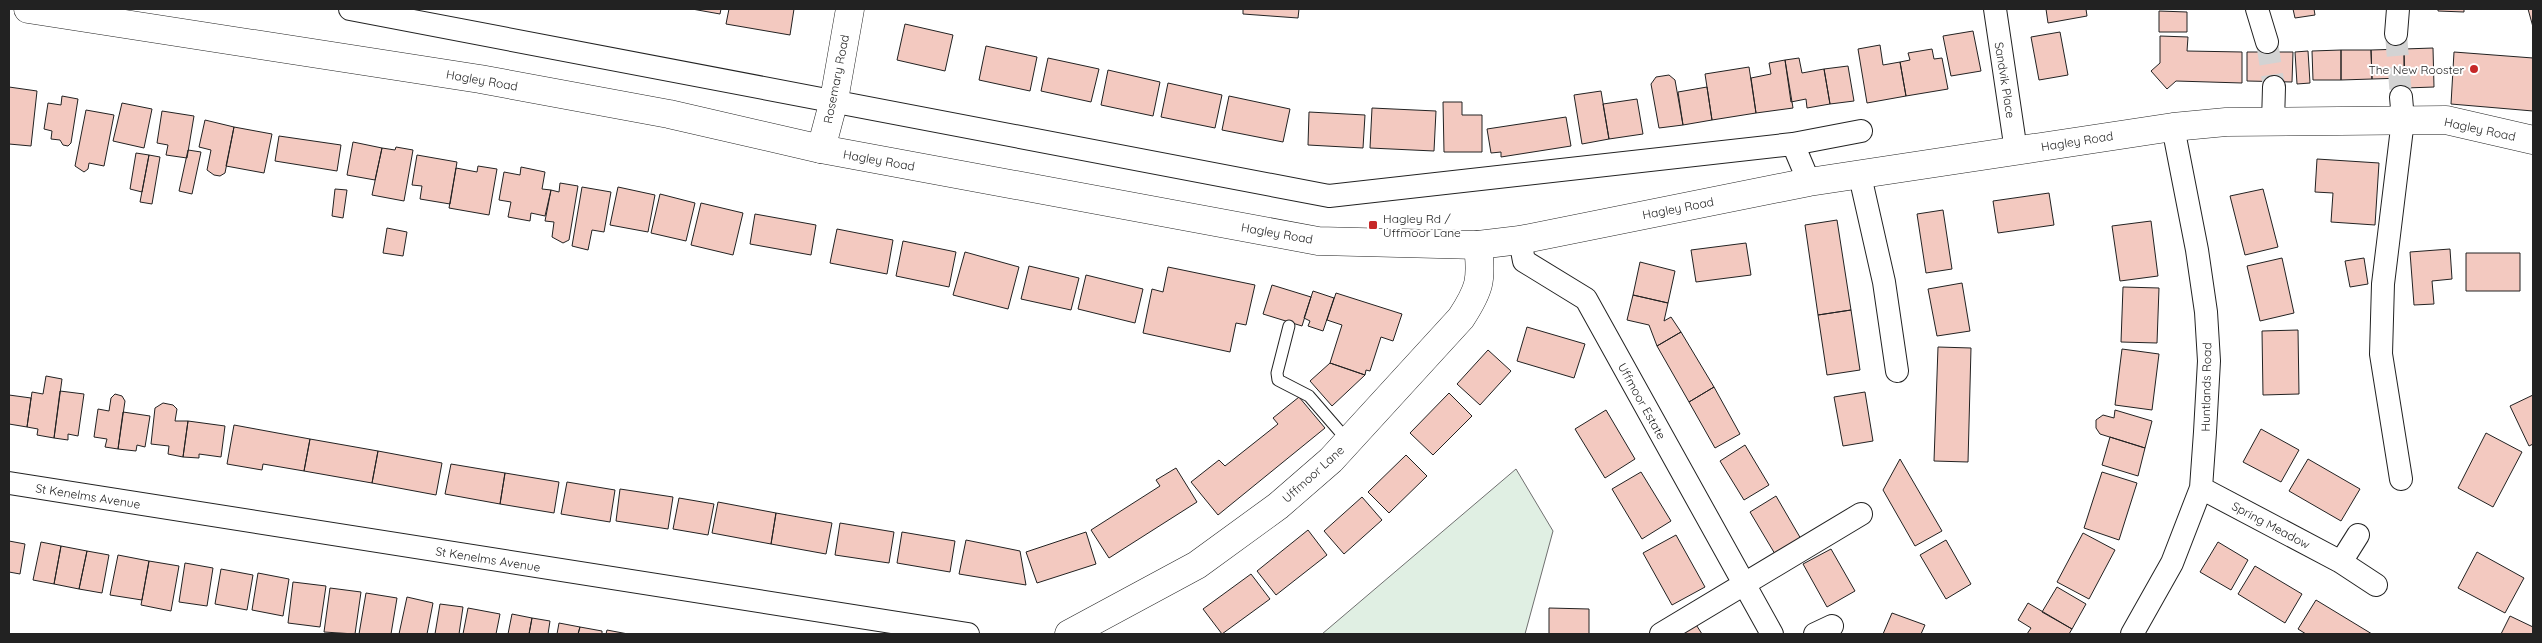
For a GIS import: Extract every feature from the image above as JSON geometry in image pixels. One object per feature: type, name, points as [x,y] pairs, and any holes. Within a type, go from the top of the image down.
[{"type":"main road","name":"Hagley Road","points":[[28,9],[87,13],[480,79],[668,114],[820,149],[1318,241],[1478,245],[1520,240],[1809,182],[1860,176],[2173,128],[2226,122],[2273,122],[2402,108],[2533,140]]},
{"type":"main road","name":"Rosemary Road","points":[[820,149],[834,100],[850,9]]},
{"type":"main road","name":"Uffmoor Lane","points":[[1071,634],[1197,565],[1278,506],[1348,441],[1461,318],[1477,293],[1480,264],[1478,245]]},
{"type":"street","points":[[350,9],[1329,196],[1793,144],[1861,131]]},
{"type":"street","name":"Sandvik Place","points":[[1995,9],[2016,151]]},
{"type":"street","points":[[2256,9],[2267,42]]},
{"type":"street","points":[[2396,34],[2398,9]]},
{"type":"street","points":[[2273,122],[2274,88]]},
{"type":"street","points":[[2401,479],[2381,354],[2384,284],[2402,108]]},
{"type":"street","name":"Huntlands Road","points":[[2132,634],[2172,564],[2200,488],[2209,361],[2197,250],[2173,128]]},
{"type":"street","points":[[1793,144],[1809,182]]},
{"type":"street","points":[[1860,176],[1884,282],[1897,371]]},
{"type":"street","name":"Uffmoor Estate","points":[[1520,240],[1524,261],[1586,299],[1743,586],[1772,634]]},
{"type":"street","name":"St Kenelms Avenue","points":[[9,483],[968,634]]},
{"type":"street","name":"Spring Meadow","points":[[2200,488],[2341,562],[2376,585]]},
{"type":"street","points":[[1662,634],[1861,514]]},
{"type":"street","points":[[2341,562],[2358,535]]},
{"type":"lane","points":[[1289,326],[1276,373],[1278,380],[1309,396],[1348,441]]},
{"type":"green space","points":[[1516,469],[1553,531],[1525,634],[1322,634]]},
{"type":"building","points":[[692,9],[721,9],[720,14]]},
{"type":"building","points":[[729,9],[794,9],[790,35],[726,24]]},
{"type":"building","points":[[1243,9],[1299,9],[1298,18],[1243,14]]},
{"type":"building","points":[[2046,9],[2086,9],[2087,16],[2048,23]]},
{"type":"building","points":[[2293,9],[2314,9],[2315,15],[2295,18]]},
{"type":"building","points":[[2438,9],[2464,9],[2464,12],[2438,11]]},
{"type":"building","points":[[2528,9],[2533,9],[2533,27]]},
{"type":"building","points":[[2159,11],[2187,12],[2187,32],[2159,32]]},
{"type":"building","points":[[905,24],[953,35],[945,71],[897,60]]},
{"type":"building","points":[[1973,31],[1981,71],[1951,76],[1943,36]]},
{"type":"building","points":[[2060,32],[2068,75],[2039,80],[2031,37]]},
{"type":"building","points":[[2160,36],[2188,37],[2187,51],[2242,52],[2242,83],[2176,81],[2167,89],[2151,71],[2160,63]]},
{"type":"building","points":[[1880,45],[1883,65],[1900,62],[1906,96],[1867,103],[1858,49]]},
{"type":"building","points":[[986,46],[1037,57],[1030,91],[979,80]]},
{"type":"building","points":[[2433,48],[2434,87],[2405,88],[2404,49]]},
{"type":"building","points":[[1932,49],[1934,59],[1942,58],[1948,89],[1906,96],[1900,62],[1910,60],[1908,53]]},
{"type":"building","points":[[2404,49],[2404,78],[2372,79],[2371,50]]},
{"type":"building","points":[[2341,50],[2371,50],[2372,79],[2341,80]]},
{"type":"building","points":[[2341,50],[2341,80],[2313,80],[2312,51]]},
{"type":"building","points":[[2308,51],[2310,83],[2297,84],[2295,52]]},
{"type":"building","points":[[2247,52],[2293,52],[2292,82],[2247,81]]},
{"type":"building","points":[[2454,52],[2533,58],[2533,111],[2451,104]]},
{"type":"building","points":[[1048,58],[1099,69],[1091,102],[1041,91]]},
{"type":"building","points":[[1799,58],[1802,73],[1824,69],[1830,104],[1807,108],[1806,99],[1791,102],[1785,60]]},
{"type":"building","points":[[1785,60],[1793,108],[1756,113],[1751,78],[1771,74],[1769,63]]},
{"type":"building","points":[[1848,66],[1854,101],[1830,104],[1824,69]]},
{"type":"building","points":[[1749,67],[1756,113],[1712,120],[1705,74]]},
{"type":"building","points":[[1108,70],[1160,82],[1153,116],[1101,105]]},
{"type":"building","points":[[1669,75],[1675,80],[1683,125],[1659,128],[1651,84],[1656,77]]},
{"type":"building","points":[[1168,83],[1222,95],[1215,128],[1161,117]]},
{"type":"building","points":[[9,87],[37,91],[31,146],[9,144]]},
{"type":"building","points":[[1707,87],[1712,120],[1683,125],[1678,92]]},
{"type":"building","points":[[1601,91],[1609,139],[1582,144],[1574,95]]},
{"type":"building","points":[[62,96],[78,99],[71,143],[68,146],[63,145],[60,140],[51,139],[52,131],[44,129],[48,103],[61,105]]},
{"type":"building","points":[[1229,96],[1290,109],[1283,142],[1222,130]]},
{"type":"building","points":[[1637,99],[1643,134],[1609,139],[1603,104]]},
{"type":"building","points":[[1443,102],[1462,102],[1462,115],[1482,115],[1482,152],[1444,152]]},
{"type":"building","points":[[122,103],[152,109],[144,148],[113,141]]},
{"type":"building","points":[[1372,108],[1436,111],[1434,151],[1370,148]]},
{"type":"building","points":[[86,110],[114,115],[104,166],[89,163],[88,169],[84,172],[75,166]]},
{"type":"building","points":[[162,111],[194,116],[187,158],[166,155],[168,145],[157,143]]},
{"type":"building","points":[[1309,112],[1365,115],[1363,148],[1308,145]]},
{"type":"building","points":[[1566,117],[1571,146],[1501,157],[1501,152],[1491,153],[1487,129]]},
{"type":"building","points":[[205,120],[234,127],[225,173],[220,176],[214,175],[207,170],[211,150],[199,147]]},
{"type":"building","points":[[234,127],[272,134],[264,173],[226,166]]},
{"type":"building","points":[[279,136],[341,145],[337,171],[275,161]]},
{"type":"building","points":[[353,142],[382,148],[375,180],[347,175]]},
{"type":"building","points":[[396,147],[413,150],[404,201],[372,195],[382,148],[395,150]]},
{"type":"building","points":[[188,150],[201,152],[192,194],[179,191]]},
{"type":"building","points":[[136,153],[149,155],[142,192],[130,189]]},
{"type":"building","points":[[149,155],[160,157],[152,204],[140,202]]},
{"type":"building","points":[[417,155],[457,162],[450,204],[420,199],[422,186],[412,185]]},
{"type":"building","points":[[2317,159],[2379,163],[2375,225],[2331,222],[2333,193],[2315,192]]},
{"type":"building","points":[[478,166],[497,169],[489,215],[449,208],[456,168],[477,172]]},
{"type":"building","points":[[521,167],[545,172],[542,189],[551,190],[545,216],[531,213],[530,221],[508,217],[511,202],[499,200],[504,172],[520,175]]},
{"type":"building","points":[[560,183],[578,186],[569,240],[563,243],[552,237],[554,222],[545,221],[551,190],[559,192]]},
{"type":"building","points":[[582,187],[611,192],[604,232],[592,230],[588,250],[572,246]]},
{"type":"building","points":[[618,187],[655,195],[648,232],[610,225]]},
{"type":"building","points":[[335,189],[347,190],[343,218],[332,216]]},
{"type":"building","points":[[2263,189],[2278,247],[2245,255],[2230,196]]},
{"type":"building","points":[[2049,193],[2054,225],[1998,233],[1993,201]]},
{"type":"building","points":[[660,194],[695,203],[686,241],[651,233]]},
{"type":"building","points":[[701,203],[743,213],[733,255],[691,245]]},
{"type":"building","points":[[1943,210],[1952,269],[1926,273],[1917,214]]},
{"type":"building","points":[[755,214],[816,225],[811,255],[750,244]]},
{"type":"building","points":[[1837,220],[1851,310],[1818,315],[1805,225]]},
{"type":"building","points":[[2151,221],[2158,276],[2120,281],[2112,226]]},
{"type":"building","points":[[387,228],[407,232],[403,256],[383,253]]},
{"type":"building","points":[[837,229],[893,240],[887,274],[830,263]]},
{"type":"building","points":[[903,241],[956,252],[949,287],[896,276]]},
{"type":"building","points":[[1746,243],[1751,275],[1696,282],[1691,250]]},
{"type":"building","points":[[2450,249],[2452,279],[2432,281],[2434,304],[2414,305],[2410,252]]},
{"type":"building","points":[[965,252],[1019,267],[1008,309],[953,295]]},
{"type":"building","points":[[2466,253],[2520,253],[2520,291],[2466,291]]},
{"type":"building","points":[[2282,258],[2294,313],[2260,321],[2247,266]]},
{"type":"building","points":[[2364,258],[2368,284],[2350,287],[2345,261]]},
{"type":"building","points":[[1640,262],[1675,271],[1668,303],[1633,295]]},
{"type":"building","points":[[1029,266],[1079,278],[1071,310],[1021,299]]},
{"type":"building","points":[[1168,267],[1255,285],[1246,325],[1236,323],[1230,352],[1143,333],[1152,289],[1163,292]]},
{"type":"building","points":[[1086,275],[1143,289],[1135,323],[1078,309]]},
{"type":"building","points":[[1962,283],[1970,331],[1937,336],[1928,289]]},
{"type":"building","points":[[1272,285],[1311,297],[1302,326],[1263,314]]},
{"type":"building","points":[[2123,287],[2159,288],[2157,343],[2121,342]]},
{"type":"building","points":[[1313,291],[1334,298],[1323,331],[1308,326],[1310,321],[1304,318]]},
{"type":"building","points":[[1336,293],[1402,314],[1393,341],[1381,337],[1370,371],[1366,370],[1365,375],[1330,363],[1342,325],[1327,320]]},
{"type":"building","points":[[1633,295],[1668,303],[1664,321],[1671,317],[1681,332],[1657,346],[1649,325],[1627,320]]},
{"type":"building","points":[[1851,310],[1860,370],[1827,375],[1818,315]]},
{"type":"building","points":[[1527,327],[1585,344],[1574,378],[1517,361]]},
{"type":"building","points":[[2298,330],[2299,394],[2263,395],[2262,331]]},
{"type":"building","points":[[1681,332],[1714,387],[1689,402],[1657,346]]},
{"type":"building","points":[[1938,347],[1971,348],[1968,462],[1934,461]]},
{"type":"building","points":[[2122,349],[2159,354],[2152,410],[2115,405]]},
{"type":"building","points":[[1488,350],[1511,371],[1480,405],[1457,384]]},
{"type":"building","points":[[1330,363],[1365,375],[1332,406],[1310,381]]},
{"type":"building","points":[[46,376],[62,379],[54,438],[37,435],[38,429],[27,427],[32,392],[43,394]]},
{"type":"building","points":[[1714,387],[1740,434],[1715,448],[1689,402]]},
{"type":"building","points":[[60,391],[84,394],[78,436],[68,434],[68,440],[54,438]]},
{"type":"building","points":[[1865,392],[1873,441],[1843,446],[1834,397]]},
{"type":"building","points":[[1449,393],[1472,416],[1433,455],[1410,433]]},
{"type":"building","points":[[115,394],[122,396],[125,401],[118,449],[105,447],[107,439],[94,437],[98,409],[109,411],[111,398]]},
{"type":"building","points":[[9,395],[31,398],[27,427],[9,424]]},
{"type":"building","points":[[2533,395],[2533,444],[2529,446],[2510,406]]},
{"type":"building","points":[[1299,397],[1325,428],[1218,515],[1191,482],[1219,460],[1225,466],[1278,424],[1273,418]]},
{"type":"building","points":[[163,403],[173,405],[177,409],[175,421],[188,421],[183,457],[168,454],[169,446],[151,444],[155,408]]},
{"type":"building","points":[[1606,410],[1635,459],[1605,478],[1575,429]]},
{"type":"building","points":[[2115,410],[2152,421],[2145,448],[2100,434],[2096,428],[2096,420],[2103,415],[2114,418]]},
{"type":"building","points":[[123,412],[150,416],[145,447],[137,445],[136,451],[118,449]]},
{"type":"building","points":[[188,421],[225,426],[221,457],[199,454],[199,458],[183,457]]},
{"type":"building","points":[[234,425],[310,439],[304,471],[263,464],[262,470],[227,464]]},
{"type":"building","points":[[2261,429],[2299,450],[2281,482],[2243,462]]},
{"type":"building","points":[[2486,433],[2522,452],[2493,507],[2458,488]]},
{"type":"building","points":[[2110,437],[2145,448],[2138,476],[2102,465]]},
{"type":"building","points":[[310,439],[378,451],[372,483],[304,471]]},
{"type":"building","points":[[1745,445],[1769,485],[1744,500],[1720,461]]},
{"type":"building","points":[[378,451],[442,463],[436,495],[372,483]]},
{"type":"building","points":[[1406,455],[1427,476],[1389,513],[1368,492]]},
{"type":"building","points":[[1900,459],[1942,531],[1915,546],[1883,490]]},
{"type":"building","points":[[2308,459],[2360,489],[2341,521],[2289,491]]},
{"type":"building","points":[[451,464],[505,473],[500,504],[445,494]]},
{"type":"building","points":[[1176,468],[1197,502],[1109,558],[1091,530],[1160,486],[1156,480]]},
{"type":"building","points":[[1641,472],[1671,521],[1642,539],[1612,489]]},
{"type":"building","points":[[2102,472],[2137,483],[2119,540],[2084,528]]},
{"type":"building","points":[[505,473],[559,482],[554,513],[500,504]]},
{"type":"building","points":[[567,482],[615,490],[610,522],[561,514]]},
{"type":"building","points":[[620,489],[673,497],[668,529],[616,521]]},
{"type":"building","points":[[1776,496],[1801,539],[1775,554],[1750,512]]},
{"type":"building","points":[[1362,497],[1382,520],[1344,554],[1324,531]]},
{"type":"building","points":[[679,498],[714,504],[708,535],[673,529]]},
{"type":"building","points":[[718,502],[776,513],[771,544],[712,533]]},
{"type":"building","points":[[776,513],[832,523],[826,554],[771,544]]},
{"type":"building","points":[[840,523],[894,532],[889,563],[835,555]]},
{"type":"building","points":[[1308,530],[1327,555],[1276,595],[1257,571]]},
{"type":"building","points":[[902,532],[955,541],[950,572],[897,563]]},
{"type":"building","points":[[1086,532],[1096,564],[1037,583],[1026,552]]},
{"type":"building","points":[[2083,533],[2115,550],[2089,599],[2057,582]]},
{"type":"building","points":[[1676,535],[1705,587],[1672,605],[1643,553]]},
{"type":"building","points":[[966,540],[1020,551],[1026,585],[959,574]]},
{"type":"building","points":[[1946,540],[1971,584],[1946,599],[1920,555]]},
{"type":"building","points":[[9,541],[25,544],[20,574],[9,572]]},
{"type":"building","points":[[41,542],[61,546],[54,584],[33,580]]},
{"type":"building","points":[[2218,542],[2248,560],[2231,590],[2200,572]]},
{"type":"building","points":[[61,546],[87,551],[79,589],[54,584]]},
{"type":"building","points":[[1831,549],[1855,591],[1827,607],[1803,564]]},
{"type":"building","points":[[87,551],[109,555],[102,593],[79,589]]},
{"type":"building","points":[[2477,552],[2524,578],[2505,613],[2458,588]]},
{"type":"building","points":[[118,555],[149,561],[142,600],[110,595]]},
{"type":"building","points":[[149,561],[179,566],[171,611],[141,605]]},
{"type":"building","points":[[185,563],[213,568],[207,606],[179,602]]},
{"type":"building","points":[[2255,566],[2302,594],[2285,623],[2238,594]]},
{"type":"building","points":[[221,569],[253,575],[247,610],[215,604]]},
{"type":"building","points":[[258,573],[289,579],[283,616],[252,610]]},
{"type":"building","points":[[1251,574],[1270,599],[1222,634],[1203,609]]},
{"type":"building","points":[[293,582],[326,586],[320,627],[288,623]]},
{"type":"building","points":[[2057,587],[2086,604],[2072,629],[2042,612]]},
{"type":"building","points":[[330,588],[361,592],[355,634],[324,632]]},
{"type":"building","points":[[366,593],[397,598],[391,634],[359,634]]},
{"type":"building","points":[[407,597],[433,603],[427,634],[399,634]]},
{"type":"building","points":[[2316,600],[2372,634],[2306,634],[2298,629]]},
{"type":"building","points":[[2028,603],[2072,629],[2069,634],[2027,634],[2031,628],[2018,620]]},
{"type":"building","points":[[440,604],[463,607],[459,634],[435,634]]},
{"type":"building","points":[[468,608],[500,614],[496,634],[463,634]]},
{"type":"building","points":[[1549,608],[1589,609],[1589,634],[1549,634]]},
{"type":"building","points":[[1892,613],[1925,625],[1921,634],[1883,634]]},
{"type":"building","points":[[512,614],[532,618],[529,634],[508,634]]},
{"type":"building","points":[[2510,616],[2533,627],[2533,634],[2501,634]]},
{"type":"building","points":[[532,618],[550,621],[548,634],[529,634]]},
{"type":"building","points":[[559,623],[580,627],[578,634],[557,634]]},
{"type":"building","points":[[1695,623],[1702,634],[1677,634]]},
{"type":"building","points":[[580,627],[602,631],[602,634],[578,634]]},
{"type":"building","points":[[607,630],[628,634],[606,634]]},
{"type":"tunnel","points":[[2396,34],[2401,97]]},
{"type":"tunnel","points":[[2267,42],[2274,87]]},
{"type":"place","name":"The New Rooster","points":[[2474,69]]},
{"type":"place","name":"Hagley Rd / Uffmoor Lane","points":[[1373,225]]}]
